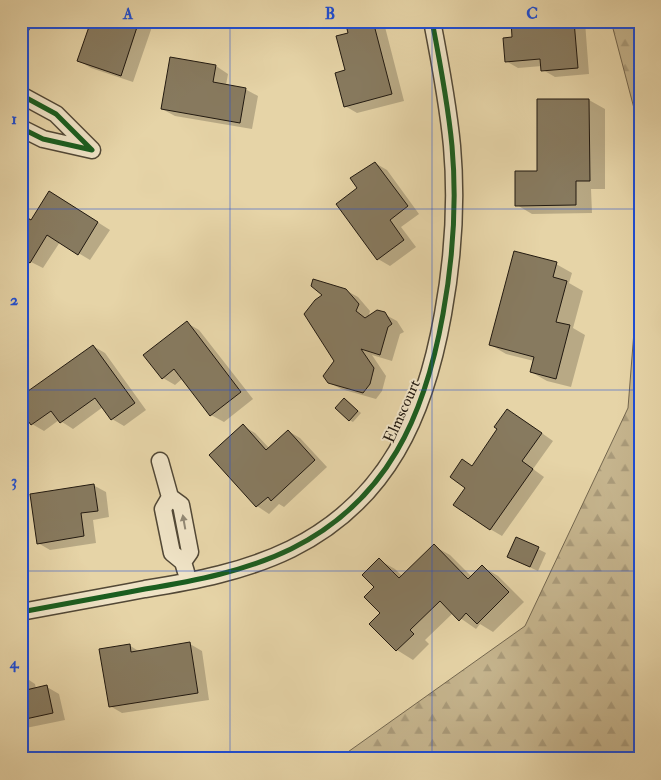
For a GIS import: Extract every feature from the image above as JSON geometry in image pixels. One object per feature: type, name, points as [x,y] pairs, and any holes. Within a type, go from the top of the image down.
[{"type":"street","points":[[21,26],[23,21]]},
{"type":"street","name":"Elmscourt","points":[[21,612],[189,582],[267,560],[316,534],[360,500],[389,464],[416,416],[436,350],[449,283],[454,215],[452,146],[432,21]]},
{"type":"street","points":[[21,94],[56,114],[92,150],[43,139],[21,128]]},
{"type":"street","points":[[160,461],[170,497],[162,509],[172,553],[183,562],[189,582]]},
{"type":"green space","points":[[611,21],[640,21],[640,131]]},
{"type":"green space","points":[[640,255],[640,759],[338,759],[525,626],[628,408]]},
{"type":"building","points":[[91,21],[139,21],[121,76],[77,61]]},
{"type":"building","points":[[345,21],[373,21],[392,94],[344,107],[335,73],[345,70],[336,36],[348,33]]},
{"type":"building","points":[[511,21],[574,21],[578,68],[541,71],[540,59],[505,62],[503,38],[512,37]]},
{"type":"building","points":[[170,57],[216,65],[213,82],[246,88],[240,123],[161,109]]},
{"type":"building","points":[[537,99],[589,99],[590,181],[576,181],[576,205],[515,206],[515,171],[537,171]]},
{"type":"building","points":[[375,162],[408,206],[390,220],[404,240],[377,260],[336,204],[357,188],[350,178]]},
{"type":"building","points":[[49,191],[98,222],[78,255],[47,235],[30,263],[21,257],[21,214],[31,220]]},
{"type":"building","points":[[514,251],[557,262],[553,277],[567,281],[556,322],[570,325],[556,379],[530,372],[534,357],[489,345]]},
{"type":"building","points":[[313,279],[346,289],[359,304],[356,311],[365,318],[377,310],[385,312],[392,324],[388,327],[380,355],[361,349],[374,368],[370,384],[363,393],[328,383],[323,376],[334,361],[304,314],[315,300],[322,295],[311,286]]},
{"type":"building","points":[[187,321],[241,392],[210,416],[174,369],[162,379],[143,355]]},
{"type":"building","points":[[93,345],[135,403],[111,420],[95,398],[60,423],[51,411],[31,425],[21,411],[21,396]]},
{"type":"building","points":[[344,398],[358,411],[349,421],[335,408]]},
{"type":"building","points":[[507,409],[542,433],[522,461],[533,469],[490,530],[453,505],[465,488],[450,477],[462,459],[472,466],[497,429],[494,427]]},
{"type":"building","points":[[243,424],[266,450],[288,430],[315,460],[271,501],[268,497],[256,507],[209,455]]},
{"type":"building","points":[[94,484],[98,511],[81,513],[84,536],[37,544],[30,494]]},
{"type":"building","points":[[516,537],[539,547],[530,567],[507,557]]},
{"type":"building","points":[[434,544],[468,579],[482,565],[509,592],[477,624],[466,613],[459,621],[440,601],[410,630],[414,634],[396,651],[369,624],[380,613],[364,597],[374,587],[362,575],[379,558],[399,578]]},
{"type":"building","points":[[190,642],[198,693],[109,707],[99,649],[130,644],[131,652]]},
{"type":"building","points":[[23,675],[26,690],[47,685],[53,713],[21,720],[21,676]]},
{"type":"cycle path","points":[[21,612],[201,579],[274,557],[325,529],[353,506],[377,480],[397,451],[413,420],[425,387],[443,314],[449,272],[454,209],[453,167],[446,99],[432,21]]},
{"type":"cycle path","points":[[21,95],[56,114],[92,150],[43,139],[21,128]]}]
